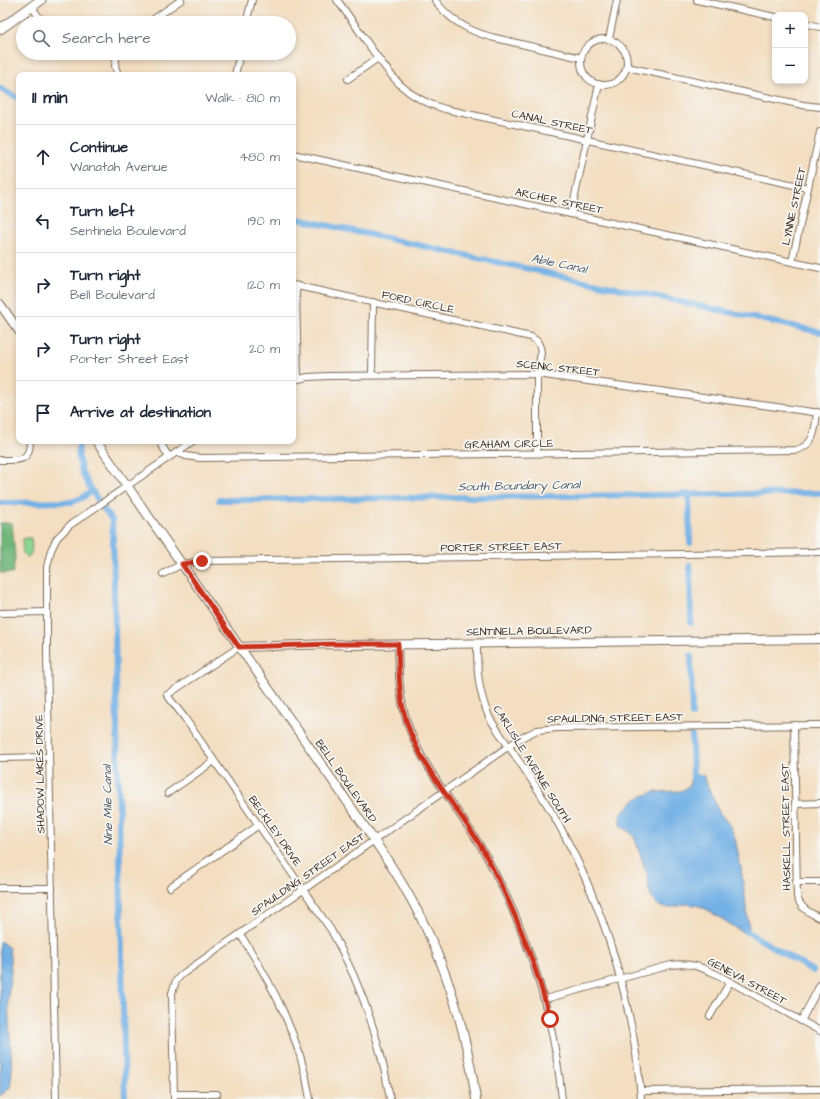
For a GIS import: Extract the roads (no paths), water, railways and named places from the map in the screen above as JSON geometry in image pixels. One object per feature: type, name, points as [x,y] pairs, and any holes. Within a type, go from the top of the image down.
[{"type":"main road","points":[[19,16],[41,0]]},
{"type":"main road","points":[[0,29],[16,18]]},
{"type":"street","points":[[158,16],[181,0]]},
{"type":"street","points":[[248,16],[252,0]]},
{"type":"street","name":"CANAL STREET","points":[[337,0],[391,76],[414,96],[426,102],[444,109],[808,188]]},
{"type":"street","points":[[435,0],[442,9],[455,20],[477,33],[581,58]]},
{"type":"street","points":[[609,39],[617,0]]},
{"type":"street","points":[[697,0],[772,16]]},
{"type":"street","points":[[32,7],[38,16]]},
{"type":"street","points":[[808,24],[820,27]]},
{"type":"street","points":[[609,39],[621,46],[627,60],[627,67],[619,80],[613,83],[606,85],[592,82],[583,72],[581,58],[583,51],[594,41],[609,39]]},
{"type":"street","points":[[348,79],[378,58]]},
{"type":"street","points":[[116,60],[117,72]]},
{"type":"street","points":[[236,72],[238,60]]},
{"type":"street","points":[[627,67],[803,105],[820,107]]},
{"type":"street","points":[[571,214],[599,84]]},
{"type":"street","name":"LYNNE STREET","points":[[792,262],[820,132]]},
{"type":"street","name":"ARCHER STREET","points":[[296,155],[820,268]]},
{"type":"street","name":"FORD CIRCLE","points":[[296,286],[531,337],[538,342],[541,353],[537,374]]},
{"type":"street","points":[[372,375],[373,302]]},
{"type":"street","points":[[1,308],[16,327]]},
{"type":"street","points":[[537,374],[537,453]]},
{"type":"street","name":"SCENIC STREET","points":[[296,380],[329,376],[537,374],[819,413]]},
{"type":"street","name":"GRAHAM CIRCLE","points":[[177,452],[186,456],[200,458],[796,450],[808,444],[812,438],[819,413]]},
{"type":"street","points":[[0,460],[21,460],[27,456],[30,451],[30,444]]},
{"type":"street","name":"BELL BOULEVARD","points":[[98,444],[399,878],[414,904],[445,972],[461,1021],[468,1051],[476,1099]]},
{"type":"street","points":[[161,444],[169,458]]},
{"type":"street","points":[[127,486],[189,444]]},
{"type":"street","name":"SHADOW LAKES DRIVE","points":[[56,1099],[49,758],[47,567],[51,550],[57,538],[70,525],[127,486]]},
{"type":"street","name":"PORTER STREET EAST","points":[[162,574],[182,564],[202,561],[820,552]]},
{"type":"street","points":[[0,613],[47,612]]},
{"type":"street","name":"SENTINELA BOULEVARD","points":[[239,647],[332,644],[820,639]]},
{"type":"street","name":"CARLISLE AVENUE SOUTH","points":[[476,643],[478,678],[482,700],[493,723],[537,788],[572,851],[601,919],[620,979],[631,1026],[641,1099]]},
{"type":"street","points":[[398,644],[400,693],[407,722],[415,744],[444,792],[481,848],[509,902],[532,958],[545,999],[556,1053],[562,1099]]},
{"type":"street","name":"BECKLEY DRIVE","points":[[239,647],[167,695],[304,889],[331,930],[344,954],[365,1001],[380,1051],[390,1099]]},
{"type":"street","name":"HASKELL STREET EAST","points":[[794,725],[797,897],[799,903],[804,908],[820,918]]},
{"type":"street","name":"SPAULDING STREET EAST","points":[[174,1096],[172,1000],[174,986],[181,975],[509,746],[531,733],[537,730],[550,728],[820,725]]},
{"type":"street","points":[[0,758],[49,758]]},
{"type":"street","points":[[168,793],[214,761]]},
{"type":"street","points":[[795,804],[820,803]]},
{"type":"street","points":[[170,887],[259,825]]},
{"type":"street","points":[[796,882],[820,882]]},
{"type":"street","points":[[0,888],[52,888]]},
{"type":"street","points":[[240,934],[266,976],[288,1022],[298,1049],[310,1099]]},
{"type":"street","name":"GENEVA STREET","points":[[545,999],[671,965],[685,964],[703,968],[820,1032]]},
{"type":"street","points":[[710,1016],[730,982]]},
{"type":"street","points":[[801,1021],[820,985]]},
{"type":"street","points":[[641,1091],[820,1089]]},
{"type":"street","points":[[174,1096],[217,1094]]},
{"type":"water","points":[[692,773],[703,775],[719,812],[730,826],[735,838],[741,868],[749,928],[747,933],[741,931],[706,909],[696,905],[687,904],[670,908],[661,907],[658,905],[652,898],[649,890],[647,874],[635,839],[631,833],[620,825],[621,815],[633,801],[654,792],[681,791],[689,786]]},
{"type":"water","points":[[0,941],[9,948],[10,956],[11,972],[8,998],[12,1072],[10,1088],[0,1096]]},
{"type":"waterway","name":"Able Canal","points":[[0,88],[16,97]]},
{"type":"waterway","name":"Able Canal","points":[[296,219],[820,332]]},
{"type":"waterway","points":[[79,444],[78,450],[82,472],[98,500]]},
{"type":"waterway","name":"South Boundary Canal","points":[[0,503],[72,502],[82,498],[92,491]]},
{"type":"waterway","name":"South Boundary Canal","points":[[219,500],[820,493]]},
{"type":"waterway","points":[[689,495],[690,543]]},
{"type":"waterway","name":"Nine Mile Canal","points":[[103,508],[112,520],[113,537],[125,1099]]},
{"type":"waterway","points":[[690,565],[691,623]]},
{"type":"waterway","points":[[691,656],[692,715]]},
{"type":"waterway","points":[[692,736],[693,779]]},
{"type":"waterway","points":[[746,931],[813,971]]}]
